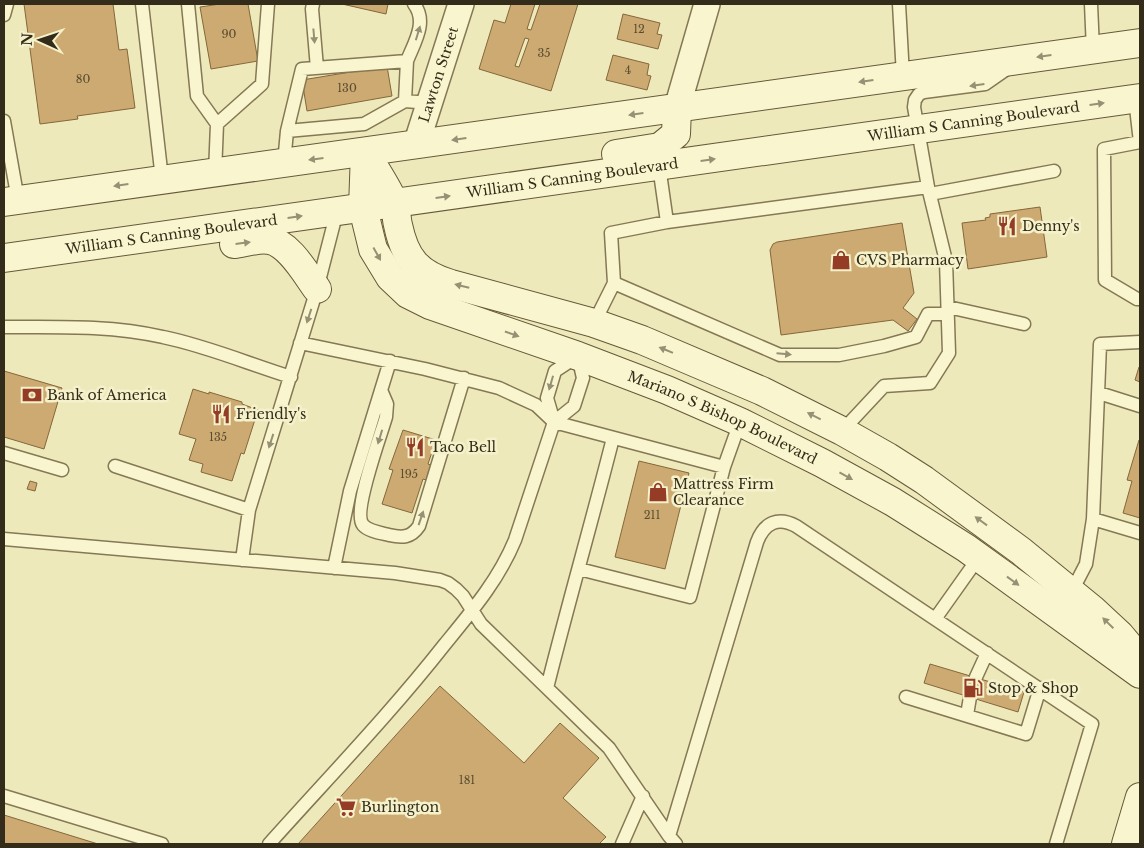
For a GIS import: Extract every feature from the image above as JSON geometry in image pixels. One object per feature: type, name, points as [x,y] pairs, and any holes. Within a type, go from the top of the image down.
[{"type":"main road","points":[[11,201],[1140,43]]},
{"type":"main road","name":"William S Canning Boulevard","points":[[4,258],[1137,99]]},
{"type":"main road","points":[[559,181],[602,157],[660,147],[676,134],[677,108]]},
{"type":"main road","points":[[365,152],[394,203],[406,253],[416,265],[429,275],[451,284],[594,323],[650,343],[792,405],[842,431],[924,480],[995,531],[1072,591],[1120,635],[1140,659]]},
{"type":"main road","name":"Mariano S Bishop Boulevard","points":[[365,152],[363,208],[373,249],[390,277],[408,294],[430,305],[578,356],[667,390],[740,422],[822,463],[893,502],[979,557],[1140,674]]},
{"type":"main road","points":[[143,238],[214,247],[269,240],[285,248],[318,289]]},
{"type":"main road","points":[[578,356],[594,323]]},
{"type":"main road","points":[[822,463],[842,431]]},
{"type":"main road","points":[[1126,844],[1140,800]]},
{"type":"street","name":"Lawton Street","points":[[416,145],[461,4]]},
{"type":"street","points":[[677,108],[707,4]]},
{"type":"lane","points":[[4,15],[7,4]]},
{"type":"lane","points":[[142,4],[162,179]]},
{"type":"lane","points":[[188,4],[197,96],[218,124],[215,173]]},
{"type":"lane","points":[[218,124],[262,84],[268,4]]},
{"type":"lane","points":[[313,4],[317,68]]},
{"type":"lane","points":[[405,100],[407,61],[420,28],[419,11],[414,4]]},
{"type":"lane","points":[[898,4],[903,76]]},
{"type":"lane","points":[[1091,4],[1093,50]]},
{"type":"lane","points":[[842,431],[884,386],[930,384],[949,353],[946,261],[917,130],[915,100],[919,94],[924,92],[985,84],[1018,60]]},
{"type":"lane","points":[[284,163],[287,131],[302,70],[407,61]]},
{"type":"lane","points":[[1137,99],[1140,142],[1104,149],[1104,158],[1106,280],[1140,299]]},
{"type":"lane","points":[[287,131],[364,124],[405,100],[429,103]]},
{"type":"lane","points":[[4,121],[11,201]]},
{"type":"lane","points":[[364,124],[365,152]]},
{"type":"lane","points":[[659,166],[667,222]]},
{"type":"lane","points":[[594,323],[614,283],[611,233],[667,222],[929,190],[1054,171]]},
{"type":"lane","points":[[242,560],[249,510],[318,289],[337,212]]},
{"type":"lane","points":[[614,283],[780,355],[839,355],[884,346],[916,337],[928,314],[948,311],[1024,324]]},
{"type":"lane","points":[[4,327],[88,327],[144,333],[183,342],[291,378]]},
{"type":"lane","points":[[1072,591],[1086,564],[1093,519],[1100,344],[1140,342]]},
{"type":"lane","points":[[300,343],[390,361],[499,388],[536,405],[554,422],[724,467]]},
{"type":"lane","points":[[269,844],[414,683],[494,581],[509,554],[554,422],[574,406],[583,378],[578,356],[555,371],[547,398],[554,422]]},
{"type":"lane","points":[[334,568],[350,491],[390,361]]},
{"type":"lane","points":[[381,390],[386,404],[386,417],[362,496],[360,517],[362,524],[367,528],[401,537],[411,535],[419,526],[464,378]]},
{"type":"lane","points":[[1099,393],[1140,406]]},
{"type":"lane","points":[[579,569],[690,597],[724,467],[740,422]]},
{"type":"lane","points":[[547,688],[613,438]]},
{"type":"lane","points":[[4,452],[62,470]]},
{"type":"lane","points":[[115,466],[249,510]]},
{"type":"lane","points":[[1093,519],[1140,534]]},
{"type":"lane","points":[[673,840],[757,542],[764,528],[770,523],[784,521],[796,526],[1092,724],[1056,844]]},
{"type":"lane","points":[[4,539],[395,573],[440,580],[456,589],[463,596],[481,624],[603,741],[615,755],[673,840]]},
{"type":"lane","points":[[935,619],[979,557]]},
{"type":"lane","points":[[976,677],[987,653]]},
{"type":"lane","points":[[906,697],[1026,734],[1040,688]]},
{"type":"lane","points":[[967,716],[970,697]]},
{"type":"lane","points":[[4,796],[162,844]]},
{"type":"lane","points":[[622,844],[643,796]]},
{"type":"building","points":[[24,4],[113,4],[119,50],[127,49],[135,108],[77,116],[78,119],[40,124]]},
{"type":"building","points":[[220,4],[248,4],[258,61],[211,69],[200,7]]},
{"type":"building","points":[[342,4],[388,4],[386,14]]},
{"type":"building","points":[[511,4],[535,4],[527,29],[531,30],[540,4],[578,4],[551,91],[479,69],[494,20],[505,23]],"holes":[[[525,38],[529,39],[519,67],[515,66]]]},
{"type":"building","points":[[623,14],[660,23],[657,34],[662,35],[658,49],[617,39]]},
{"type":"building","points":[[613,55],[649,64],[647,75],[651,76],[647,90],[606,80]]},
{"type":"building","points":[[387,66],[392,96],[307,111],[302,80]]},
{"type":"building","points":[[1040,207],[1047,257],[968,269],[962,223],[986,220],[985,218],[990,217],[990,214]]},
{"type":"building","points":[[902,223],[914,293],[903,308],[917,319],[908,331],[893,320],[781,335],[770,250],[773,244]]},
{"type":"building","points":[[1140,367],[1140,382],[1135,380]]},
{"type":"building","points":[[4,371],[62,388],[44,449],[4,437]]},
{"type":"building","points":[[193,389],[242,402],[242,404],[258,410],[244,454],[241,453],[232,481],[201,472],[203,464],[189,460],[196,439],[179,434]]},
{"type":"building","points":[[403,430],[436,440],[428,464],[431,465],[426,480],[423,479],[412,513],[382,504],[393,470],[389,469]]},
{"type":"building","points":[[1139,440],[1140,518],[1123,513],[1132,481],[1127,480]]},
{"type":"building","points":[[639,461],[689,473],[665,569],[615,557]]},
{"type":"building","points":[[30,481],[37,483],[35,491],[27,489]]},
{"type":"building","points":[[930,664],[1024,692],[1018,712],[924,683]]},
{"type":"building","points":[[440,686],[524,763],[560,723],[599,758],[563,798],[606,837],[599,844],[298,844]]},
{"type":"building","points":[[4,815],[98,844],[4,844]]},
{"type":"place","name":"Denny's","points":[[1007,226]]},
{"type":"place","name":"CVS Pharmacy","points":[[841,260]]},
{"type":"place","name":"Bank of America","points":[[32,395]]},
{"type":"place","name":"Friendly's","points":[[221,414]]},
{"type":"place","name":"Taco Bell","points":[[415,447]]},
{"type":"place","name":"Mattress Firm Clearance","points":[[658,492]]},
{"type":"place","name":"Stop & Shop","points":[[973,688]]},
{"type":"place","name":"Burlington","points":[[346,807]]}]
